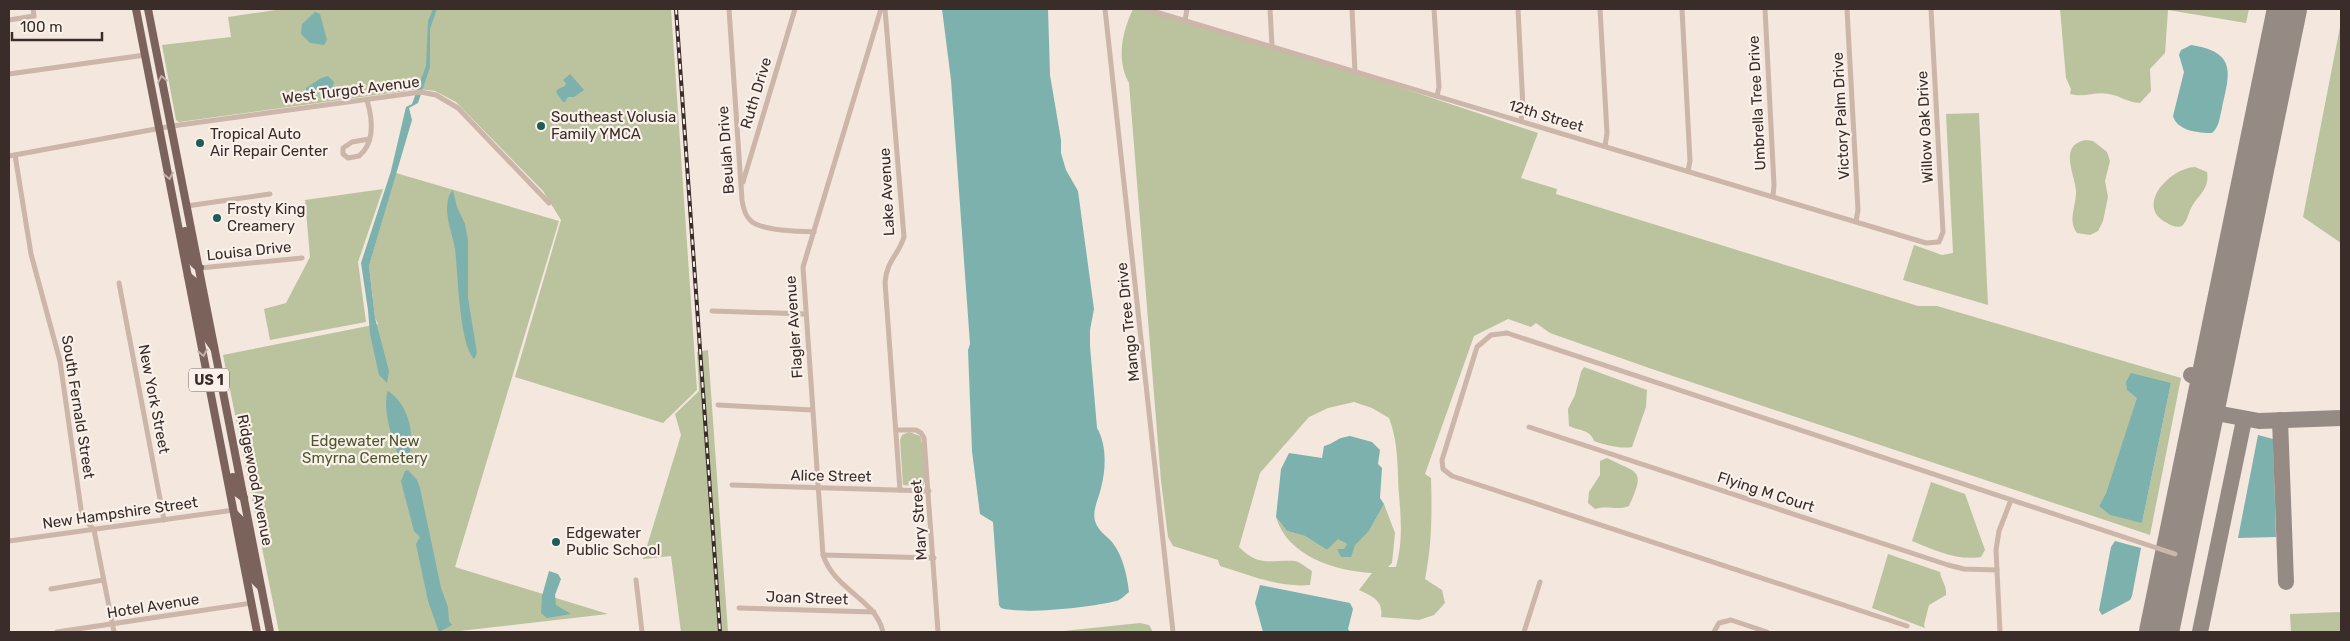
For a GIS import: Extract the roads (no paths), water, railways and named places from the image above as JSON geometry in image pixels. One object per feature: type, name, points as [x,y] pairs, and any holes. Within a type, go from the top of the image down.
[{"type":"main road","name":"Ridgewood Avenue","points":[[136,9],[258,632]]},
{"type":"main road","name":"Ridgewood Avenue","points":[[148,9],[270,632]]},
{"type":"main road","points":[[174,202],[181,216],[190,260],[193,265],[200,268]]},
{"type":"main road","points":[[188,276],[197,287],[207,338],[215,350]]},
{"type":"main road","points":[[215,415],[222,424],[236,490],[244,498]]},
{"type":"main road","points":[[234,512],[242,521],[254,580],[261,587]]},
{"type":"street","points":[[9,20],[34,16],[33,9]]},
{"type":"street","name":"Beulah Drive","points":[[729,9],[742,200],[745,213],[755,225],[814,232]]},
{"type":"street","name":"Ruth Drive","points":[[742,185],[795,9]]},
{"type":"street","name":"Flagler Avenue","points":[[881,9],[803,268],[823,555],[828,569],[834,577],[874,612],[883,632]]},
{"type":"street","name":"Lake Avenue","points":[[885,9],[904,237],[901,246],[889,261],[885,282],[900,490]]},
{"type":"street","name":"Mango Tree Drive","points":[[1105,9],[1173,632]]},
{"type":"street","name":"12th Street","points":[[1146,9],[1926,243],[1939,242]]},
{"type":"street","points":[[1185,20],[1187,9]]},
{"type":"street","points":[[1270,9],[1272,46]]},
{"type":"street","points":[[1352,9],[1355,72]]},
{"type":"street","points":[[1434,9],[1439,87],[1437,96]]},
{"type":"street","points":[[1518,9],[1523,108],[1521,121]]},
{"type":"street","points":[[1600,9],[1607,133],[1605,146]]},
{"type":"street","points":[[1682,9],[1690,161],[1688,171]]},
{"type":"street","name":"Umbrella Tree Drive","points":[[1765,9],[1774,184],[1773,196]]},
{"type":"street","name":"Victory Palm Drive","points":[[1847,9],[1858,210],[1856,221]]},
{"type":"street","name":"Willow Oak Drive","points":[[1931,9],[1944,232],[1939,242]]},
{"type":"street","points":[[9,74],[145,55]]},
{"type":"street","name":"West Turgot Avenue","points":[[12,155],[172,126],[418,93],[436,96],[458,108],[549,203]]},
{"type":"street","points":[[367,100],[372,118],[369,139],[363,153],[359,156],[348,158],[343,154],[343,148],[348,143],[369,139]]},
{"type":"street","name":"South Fernald Street","points":[[12,155],[31,254],[60,361],[82,516],[94,530],[114,632]]},
{"type":"street","points":[[187,206],[270,194]]},
{"type":"street","name":"Louisa Drive","points":[[200,268],[302,258]]},
{"type":"street","name":"New York Street","points":[[120,283],[164,520]]},
{"type":"street","points":[[712,311],[805,314]]},
{"type":"street","points":[[1907,626],[1452,476],[1443,469],[1442,460],[1477,347],[1492,335],[1506,333],[2175,554]]},
{"type":"street","points":[[718,405],[812,410]]},
{"type":"street","name":"Flying M Court","points":[[1529,427],[1948,565],[1964,569],[1997,570]]},
{"type":"street","name":"Mary Street","points":[[897,430],[922,432],[924,438],[938,632]]},
{"type":"street","name":"Alice Street","points":[[732,485],[929,491]]},
{"type":"street","points":[[2000,632],[1997,538],[2011,500]]},
{"type":"street","name":"New Hampshire Street","points":[[9,541],[234,512]]},
{"type":"street","points":[[823,555],[934,558]]},
{"type":"street","points":[[51,589],[104,580]]},
{"type":"street","points":[[636,580],[642,632]]},
{"type":"street","points":[[1524,632],[1540,582]]},
{"type":"street","name":"Hotel Avenue","points":[[57,632],[252,603]]},
{"type":"street","name":"Joan Street","points":[[739,608],[874,612]]},
{"type":"street","points":[[1714,632],[1719,623],[1731,620],[1767,632]]},
{"type":"water","points":[[433,9],[437,9],[430,29],[430,67],[418,103],[409,108],[412,120],[369,266],[375,318],[389,371],[387,383],[379,375],[370,334],[361,263],[391,171],[406,107],[412,104],[426,66],[428,21]]},
{"type":"water","points":[[942,9],[1048,9],[1050,75],[1061,140],[1061,153],[1066,170],[1078,191],[1094,309],[1090,330],[1090,346],[1097,428],[1103,442],[1105,465],[1094,517],[1098,528],[1112,542],[1122,559],[1129,592],[1116,601],[1075,608],[1025,611],[1001,608],[999,605],[993,522],[980,514],[972,451],[968,350],[970,344],[951,80]]},
{"type":"water","points":[[315,12],[320,14],[327,40],[324,45],[310,43],[301,34],[302,24]]},
{"type":"water","points":[[2191,45],[2206,48],[2216,53],[2227,66],[2228,75],[2225,96],[2219,122],[2212,133],[2195,132],[2184,128],[2175,121],[2173,116],[2184,72],[2179,55],[2181,50]]},
{"type":"water","points":[[570,74],[584,90],[574,97],[568,97],[563,102],[556,92],[565,86],[566,83],[563,80]]},
{"type":"water","points":[[328,76],[334,82],[331,91],[306,92],[306,88],[321,78]]},
{"type":"water","points":[[453,190],[457,207],[465,224],[468,241],[468,298],[477,353],[474,359],[469,351],[462,324],[455,249],[447,208],[448,199]]},
{"type":"water","points":[[2131,373],[2171,383],[2142,523],[2110,515],[2099,506],[2106,493],[2137,398],[2127,390],[2126,382]]},
{"type":"water","points":[[388,391],[395,396],[405,410],[410,427],[410,453],[407,465],[403,466],[393,440],[386,408]]},
{"type":"water","points":[[2258,435],[2273,439],[2276,537],[2238,538]]},
{"type":"water","points":[[1350,436],[1372,442],[1380,450],[1378,464],[1382,468],[1380,498],[1384,504],[1369,531],[1355,545],[1351,557],[1341,557],[1337,549],[1344,549],[1347,544],[1338,539],[1327,550],[1305,536],[1287,531],[1276,517],[1281,469],[1289,453],[1322,458],[1324,446]]},
{"type":"water","points":[[408,470],[417,480],[420,488],[441,588],[448,607],[449,621],[452,625],[439,632],[428,601],[416,544],[420,537],[414,531],[401,481],[405,471]]},
{"type":"water","points":[[2115,541],[2141,548],[2130,600],[2102,615],[2099,610],[2111,547]]},
{"type":"water","points":[[549,571],[558,574],[561,579],[555,595],[556,605],[571,614],[547,618],[541,613],[542,596]]},
{"type":"water","points":[[1260,585],[1350,603],[1353,609],[1348,629],[1350,632],[1263,632],[1255,603]]},
{"type":"railway","points":[[676,9],[720,632]]},
{"type":"place","name":"Southeast Volusia Family YMCA","points":[[541,126]]},
{"type":"place","name":"Tropical Auto Air Repair Center","points":[[200,143]]},
{"type":"place","name":"Frosty King Creamery","points":[[217,218]]},
{"type":"place","name":"Edgewater Public School","points":[[556,542]]},
{"type":"park label","name":"Edgewater New Smyrna Cemetery","points":[[365,450]]}]
